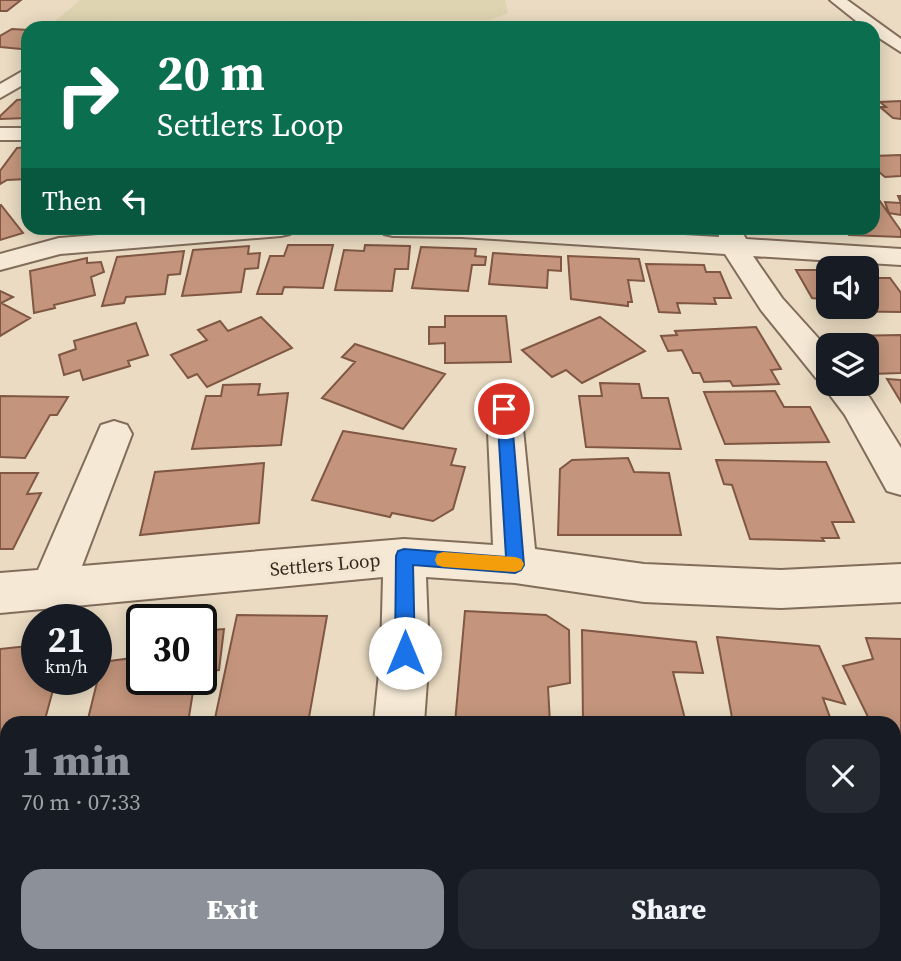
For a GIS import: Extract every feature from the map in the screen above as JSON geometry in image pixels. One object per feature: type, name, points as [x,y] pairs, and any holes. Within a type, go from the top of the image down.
[{"type":"street","points":[[837,0],[864,21]]},
{"type":"street","points":[[880,33],[901,49]]},
{"type":"street","points":[[880,51],[901,49]]},
{"type":"street","points":[[0,92],[21,68]]},
{"type":"street","points":[[0,134],[21,134]]},
{"type":"street","points":[[0,262],[59,246],[195,235]]},
{"type":"street","points":[[642,235],[732,238],[901,257]]},
{"type":"street","points":[[732,238],[763,292],[816,356]]},
{"type":"street","points":[[849,396],[901,480]]},
{"type":"street","points":[[504,409],[515,565]]},
{"type":"street","points":[[51,590],[114,434]]},
{"type":"street","points":[[400,716],[405,653],[404,556]]},
{"type":"street","name":"Settlers Loop","points":[[0,593],[404,556],[515,565],[644,583],[781,589],[901,583]]},
{"type":"shaded area","points":[[80,0],[505,0],[508,13],[490,20],[55,21]]},
{"type":"building","points":[[0,0],[21,0],[7,11],[0,11]]},
{"type":"building","points":[[12,29],[21,30],[21,49],[0,47],[0,36]]},
{"type":"building","points":[[17,100],[21,100],[21,118],[0,119],[0,116]]},
{"type":"building","points":[[901,101],[901,119],[893,118],[880,107],[886,107],[880,102]]},
{"type":"building","points":[[17,148],[21,148],[21,179],[7,180],[0,184],[0,171]]},
{"type":"building","points":[[901,155],[901,176],[885,177],[880,173],[880,156]]},
{"type":"building","points":[[880,201],[901,231],[901,237],[849,235],[880,235]]},
{"type":"building","points":[[885,202],[901,203],[901,215],[889,213]]},
{"type":"building","points":[[0,205],[1,205],[21,234],[0,240]]},
{"type":"building","points":[[288,245],[333,245],[323,288],[284,287],[282,294],[257,294],[270,256],[284,256]]},
{"type":"building","points":[[365,245],[410,246],[408,269],[395,269],[392,291],[335,290],[344,250],[364,251]]},
{"type":"building","points":[[249,246],[248,254],[260,253],[258,268],[245,269],[241,292],[182,296],[193,250]]},
{"type":"building","points":[[421,247],[476,249],[475,256],[486,257],[485,265],[472,265],[468,291],[412,288]]},
{"type":"building","points":[[184,251],[180,274],[168,275],[165,294],[126,297],[124,303],[102,306],[117,257]]},
{"type":"building","points":[[493,253],[561,257],[561,271],[548,270],[547,288],[489,284]]},
{"type":"building","points":[[568,256],[639,259],[644,281],[628,280],[632,302],[628,302],[628,306],[571,299]]},
{"type":"building","points":[[87,258],[87,263],[101,262],[104,272],[91,277],[95,295],[34,313],[30,271]]},
{"type":"building","points":[[646,264],[704,265],[706,272],[720,272],[731,298],[714,298],[716,304],[677,303],[680,313],[659,312]]},
{"type":"building","points":[[796,270],[816,270],[816,298],[812,298]]},
{"type":"building","points":[[879,278],[890,278],[901,293],[901,312],[879,312]]},
{"type":"building","points":[[0,291],[13,297],[1,303],[30,318],[0,336]]},
{"type":"building","points":[[445,316],[506,316],[511,362],[445,363],[445,343],[429,344],[429,327],[445,327]]},
{"type":"building","points":[[261,317],[292,348],[207,387],[197,374],[188,378],[171,355],[207,340],[198,330],[220,321],[228,331]]},
{"type":"building","points":[[600,317],[645,351],[582,383],[566,370],[552,377],[522,350]]},
{"type":"building","points":[[136,323],[148,355],[128,361],[130,366],[83,380],[80,370],[64,375],[59,355],[76,349],[74,341]]},
{"type":"building","points":[[756,327],[781,369],[771,370],[779,384],[733,386],[730,381],[704,382],[700,373],[693,373],[682,350],[668,351],[661,336],[677,335],[675,331]]},
{"type":"building","points":[[879,335],[901,335],[901,373],[879,374]]},
{"type":"building","points":[[355,344],[445,374],[403,429],[322,398],[355,362],[342,357]]},
{"type":"building","points":[[887,379],[901,380],[901,402]]},
{"type":"building","points":[[600,383],[639,384],[642,398],[668,398],[681,449],[586,447],[579,396],[602,396]]},
{"type":"building","points":[[260,384],[258,395],[288,393],[281,445],[192,449],[206,396],[221,396],[223,385]]},
{"type":"building","points":[[775,391],[784,407],[810,407],[829,442],[725,444],[704,392]]},
{"type":"building","points":[[0,396],[68,397],[57,415],[50,415],[25,458],[0,457]]},
{"type":"building","points":[[343,431],[456,449],[451,465],[465,467],[453,509],[433,521],[392,513],[390,517],[312,500]]},
{"type":"building","points":[[628,458],[634,472],[669,473],[681,535],[558,535],[560,469],[572,460]]},
{"type":"building","points":[[716,460],[826,462],[854,522],[832,522],[839,538],[822,538],[824,541],[750,539],[732,485],[724,484]]},
{"type":"building","points":[[264,463],[259,523],[140,535],[155,472]]},
{"type":"building","points":[[0,473],[38,473],[27,494],[41,493],[13,549],[0,549]]},
{"type":"building","points":[[465,611],[546,615],[569,630],[570,683],[548,687],[550,716],[456,716]]},
{"type":"building","points":[[237,615],[327,616],[309,716],[215,716]]},
{"type":"building","points":[[224,629],[217,670],[217,630]]},
{"type":"building","points":[[582,630],[696,642],[703,673],[673,672],[684,716],[583,716]]},
{"type":"building","points":[[717,637],[819,646],[845,704],[823,698],[829,716],[732,716]]},
{"type":"building","points":[[866,638],[901,639],[901,716],[868,716],[843,666],[873,659]]},
{"type":"building","points":[[21,647],[21,695],[52,695],[46,716],[0,716],[0,649]]},
{"type":"building","points":[[126,659],[126,695],[192,695],[189,716],[89,716],[94,695],[112,695],[112,661]]},
{"type":"slow traffic","points":[[443,560],[515,564]]},
{"type":"route","points":[[405,653],[404,556],[515,565],[504,409]]}]
